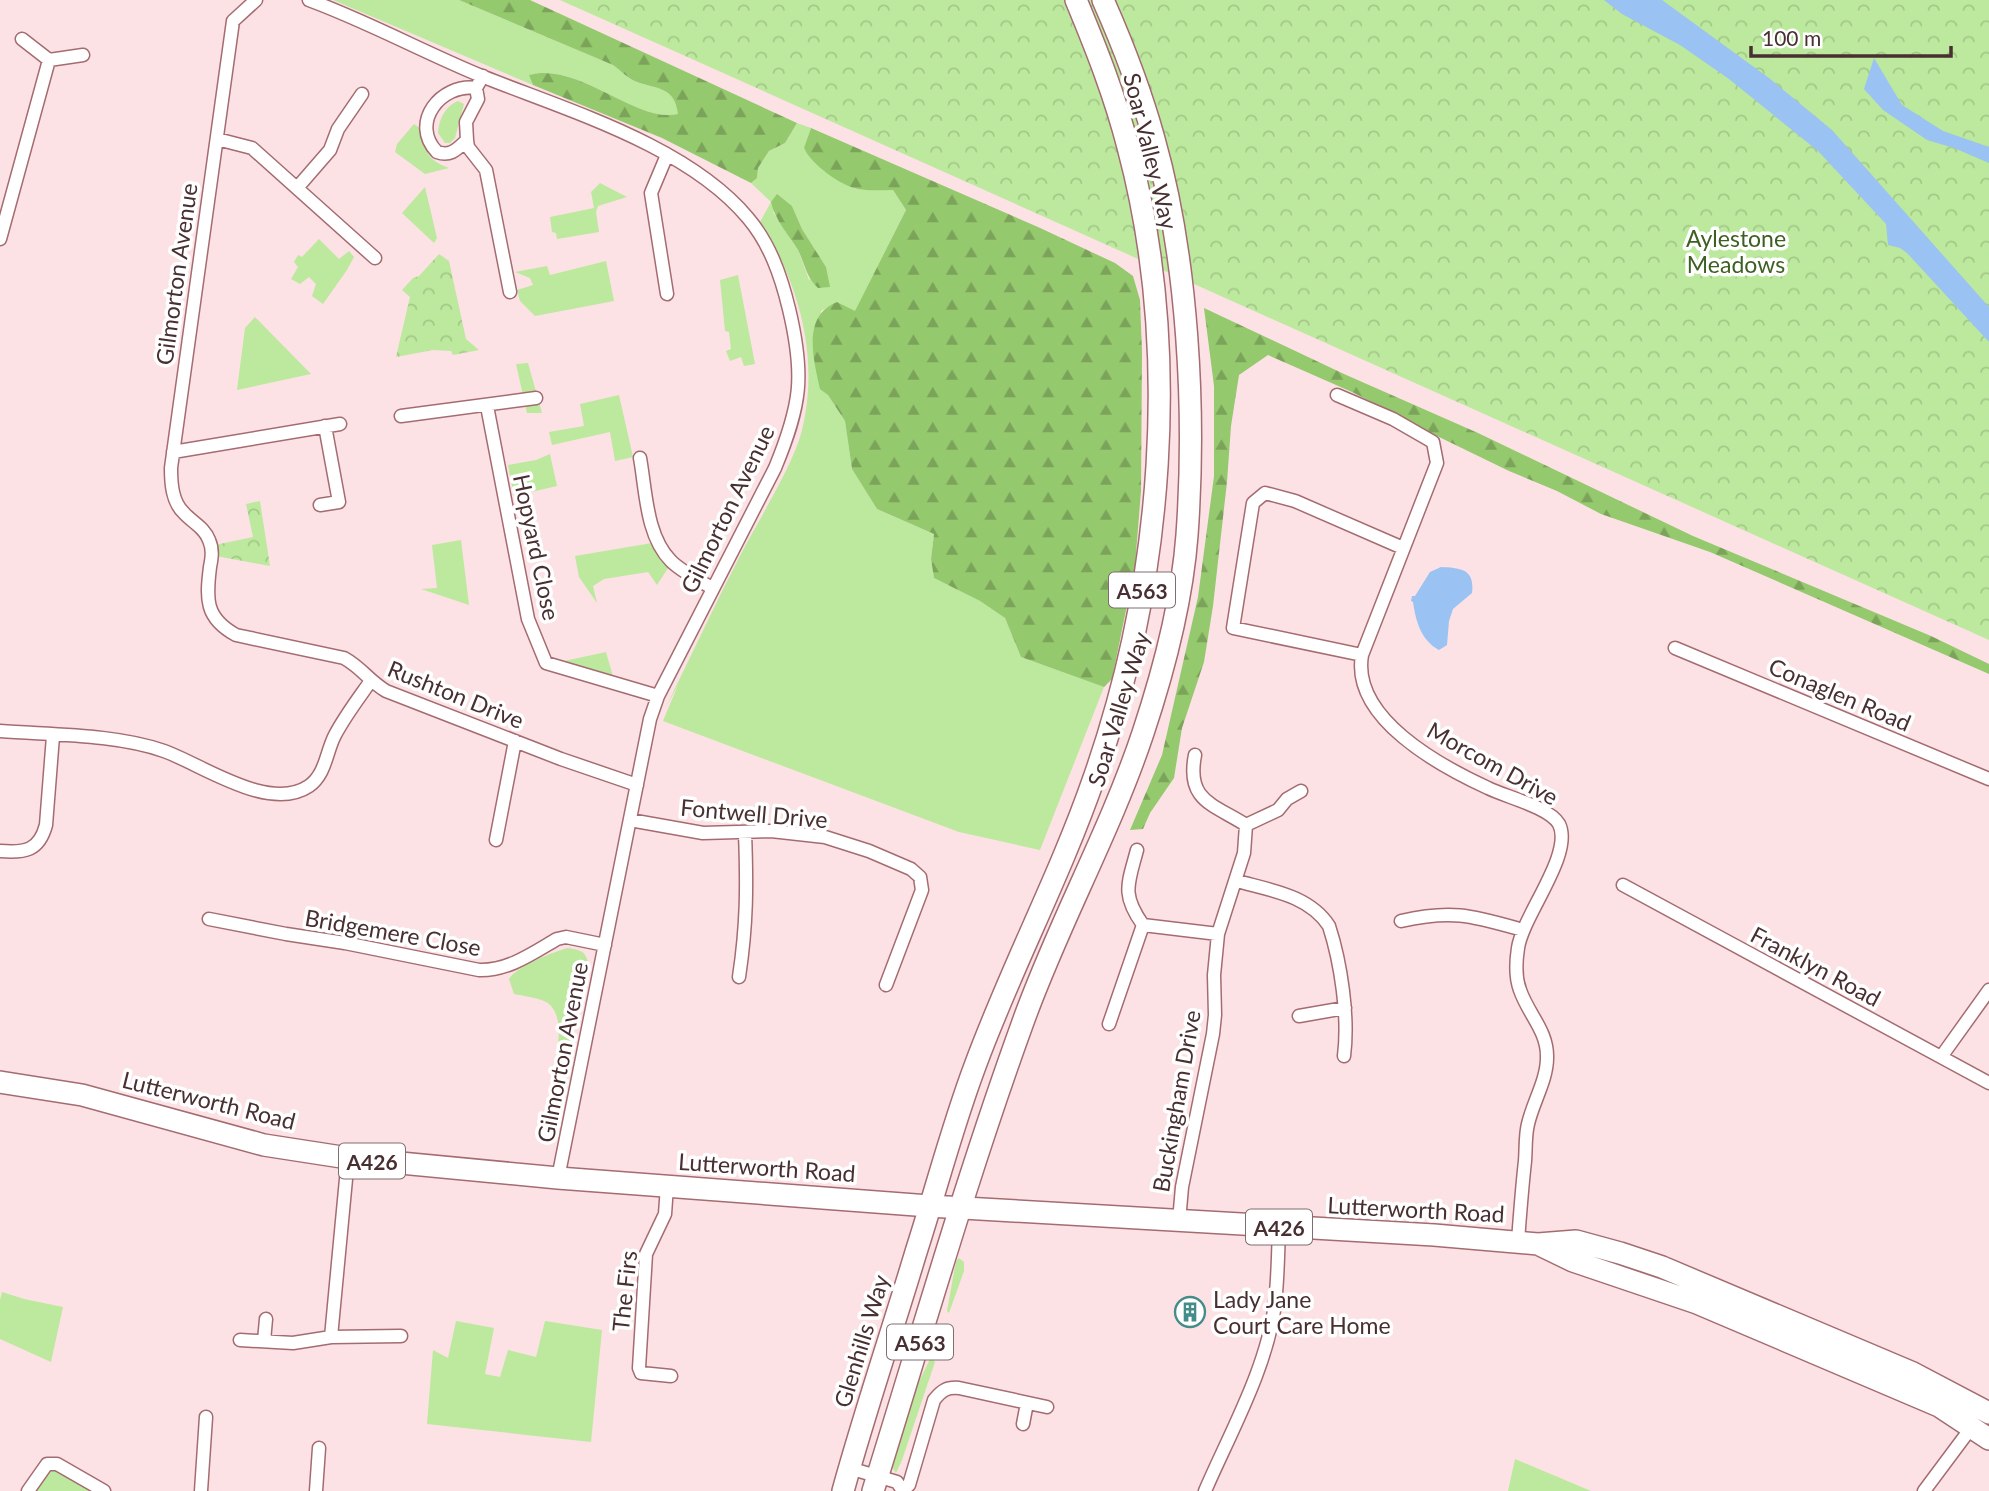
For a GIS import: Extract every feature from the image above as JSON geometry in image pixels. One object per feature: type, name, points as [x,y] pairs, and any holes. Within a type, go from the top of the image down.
[{"type":"main road","name":"Soar Valley Way","points":[[929,1206],[975,1064],[1081,813],[1118,701],[1142,587],[1156,479],[1159,361],[1156,312],[1146,238],[1125,137],[1102,63],[1076,0]]},
{"type":"main road","name":"Soar Valley Way","points":[[962,1208],[1023,1020],[1126,780],[1143,734],[1166,653],[1187,536],[1190,417],[1185,319],[1175,240],[1155,141],[1124,48],[1103,0]]},
{"type":"main road","name":"Lutterworth Road","points":[[0,1082],[82,1095],[264,1145],[348,1158],[558,1178],[929,1206],[1528,1242],[1575,1251],[1620,1253],[1662,1267],[1913,1373],[1987,1412]]},
{"type":"main road","name":"Glenhills Way","points":[[843,1491],[929,1206]]},
{"type":"main road","name":"A563","points":[[876,1483],[962,1208]]},
{"type":"main road","name":"Lutterworth Road","points":[[1575,1251],[1939,1406],[1981,1433]]},
{"type":"street","name":"Gilmorton Avenue","points":[[212,551],[207,535],[182,512],[176,501],[171,484],[173,452],[233,21],[256,0]]},
{"type":"street","name":"Gilmorton Avenue","points":[[309,0],[352,16],[480,82],[605,124],[711,181],[749,219],[761,236],[781,275],[798,345],[798,399],[786,441],[775,468],[658,696],[650,719],[558,1178]]},
{"type":"street","points":[[22,39],[50,60],[83,55]]},
{"type":"street","points":[[0,239],[50,60]]},
{"type":"street","points":[[467,141],[453,152],[437,152],[430,140],[428,119],[433,106],[449,91],[480,82],[478,99],[466,122],[467,141],[468,147],[486,170],[510,292]]},
{"type":"street","points":[[297,188],[330,150],[338,129],[362,94]]},
{"type":"street","points":[[217,139],[252,148],[375,258]]},
{"type":"street","points":[[667,155],[651,193],[667,294]]},
{"type":"street","name":"Morcom Drive","points":[[1337,395],[1393,419],[1433,442],[1437,463],[1362,655],[1360,665],[1365,692],[1381,715],[1418,749],[1487,788],[1544,811],[1559,824],[1560,855],[1518,945],[1517,975],[1524,1000],[1541,1028],[1547,1045],[1545,1073],[1527,1127],[1528,1242]]},
{"type":"street","points":[[401,416],[536,398]]},
{"type":"street","name":"Hopyard Close","points":[[487,406],[528,619],[546,663],[658,696]]},
{"type":"street","points":[[173,452],[340,424]]},
{"type":"street","points":[[320,505],[339,502],[326,426]]},
{"type":"street","points":[[640,458],[653,530],[658,542],[672,562],[712,588]]},
{"type":"street","points":[[1362,655],[1233,628],[1253,503],[1265,493],[1295,501],[1403,548]]},
{"type":"street","name":"Rushton Drive","points":[[212,551],[208,602],[212,616],[221,627],[259,642],[344,658],[357,666],[370,682],[386,691],[637,785]]},
{"type":"street","name":"Conaglen Road","points":[[1675,648],[1989,779]]},
{"type":"street","points":[[0,731],[117,740],[163,750],[238,786],[254,790],[295,792],[320,776],[338,730],[370,682]]},
{"type":"street","points":[[0,851],[26,850],[36,846],[43,836],[53,736]]},
{"type":"street","points":[[496,840],[515,741]]},
{"type":"street","points":[[1195,755],[1192,771],[1194,786],[1203,800],[1246,825],[1278,810],[1287,799],[1301,791]]},
{"type":"street","name":"Fontwell Drive","points":[[630,820],[703,832],[771,831],[825,837],[903,865],[920,877],[922,890],[886,985]]},
{"type":"street","name":"Buckingham Drive","points":[[1179,1221],[1182,1188],[1213,1034],[1218,934],[1237,881],[1244,853],[1246,825]]},
{"type":"street","points":[[738,977],[746,930],[748,897],[745,832]]},
{"type":"street","points":[[1137,850],[1128,891],[1130,905],[1143,925]]},
{"type":"street","points":[[1237,881],[1289,895],[1322,915],[1333,938],[1345,1008],[1347,1032],[1344,1056]]},
{"type":"street","name":"Franklyn Road","points":[[1623,885],[1989,1083]]},
{"type":"street","points":[[1401,921],[1428,914],[1455,913],[1523,930]]},
{"type":"street","name":"Bridgemere Close","points":[[209,919],[327,939],[479,970],[508,966],[557,939],[566,937],[604,945]]},
{"type":"street","points":[[1143,925],[1218,934]]},
{"type":"street","points":[[1109,1024],[1143,925]]},
{"type":"street","points":[[1941,1058],[1989,990]]},
{"type":"street","points":[[1299,1016],[1345,1008]]},
{"type":"street","points":[[331,1337],[348,1158]]},
{"type":"street","name":"The Firs","points":[[667,1186],[665,1214],[646,1254],[639,1368],[641,1373],[671,1376]]},
{"type":"street","points":[[1205,1491],[1252,1383],[1265,1345],[1275,1305],[1279,1227]]},
{"type":"street","points":[[264,1341],[266,1319]]},
{"type":"street","points":[[240,1340],[293,1343],[331,1337],[401,1336]]},
{"type":"street","points":[[849,1468],[876,1483],[897,1482],[903,1490],[909,1485],[934,1400],[940,1392],[949,1387],[1047,1407]]},
{"type":"street","points":[[1023,1424],[1027,1403]]},
{"type":"street","points":[[1924,1491],[1981,1433],[1987,1412]]},
{"type":"street","points":[[201,1491],[206,1417]]},
{"type":"street","points":[[317,1491],[319,1448]]},
{"type":"street","points":[[28,1491],[47,1464],[57,1464],[104,1491]]},
{"type":"green space","points":[[333,0],[459,0],[613,65],[634,81],[664,90],[677,105],[679,114],[662,115],[644,110],[587,84],[549,73],[530,75],[533,85]]},
{"type":"green space","points":[[459,0],[530,0],[797,123],[785,143],[769,151],[758,168],[757,178],[751,183],[662,138],[533,85],[529,75],[548,73],[587,84],[644,110],[662,115],[678,114],[673,99],[664,90],[634,81],[613,65]]},
{"type":"green space","name":"Aylestone Meadows","points":[[560,0],[1989,0],[1989,640]]},
{"type":"green space","points":[[458,101],[464,104],[455,138],[450,143],[445,143],[438,133],[440,123],[446,110]]},
{"type":"green space","points":[[797,123],[811,128],[804,149],[855,189],[893,190],[906,210],[855,312],[837,302],[821,311],[828,395],[845,421],[852,469],[877,509],[934,534],[931,559],[934,578],[980,601],[1005,618],[1021,657],[1104,687],[1040,850],[959,832],[663,721],[678,685],[666,707],[731,573],[783,476],[802,430],[809,375],[802,322],[786,270],[760,222],[771,202],[751,183],[757,178],[758,168],[769,151],[785,143]],"holes":[[[792,206],[802,229],[826,267],[809,280],[799,252],[773,212]]]},
{"type":"green space","points":[[414,124],[421,129],[431,158],[449,168],[425,174],[395,152],[397,144]]},
{"type":"green space","points":[[811,128],[1038,227],[1115,263],[1133,276],[1140,300],[1142,352],[1141,491],[1135,566],[1112,679],[1104,687],[1021,657],[1005,618],[980,601],[934,578],[931,559],[934,534],[877,509],[852,469],[845,421],[828,395],[820,389],[813,353],[814,328],[818,318],[837,302],[855,311],[906,210],[893,190],[851,187],[820,167],[804,148]]},
{"type":"green space","points":[[600,183],[627,197],[598,206],[596,212],[599,232],[557,239],[556,233],[552,232],[550,217],[594,208],[591,192]]},
{"type":"green space","points":[[425,187],[437,238],[434,243],[402,213]]},
{"type":"green space","points":[[777,194],[792,206],[802,229],[826,267],[830,287],[818,288],[811,279],[798,250],[773,209],[771,202]]},
{"type":"green space","points":[[319,239],[339,259],[349,251],[354,257],[323,304],[312,296],[316,284],[309,277],[300,284],[291,279],[298,267],[294,262],[298,255],[302,257]]},
{"type":"green space","points":[[439,254],[449,261],[466,339],[479,350],[453,355],[451,351],[433,350],[396,357],[410,297],[402,290]]},
{"type":"green space","points":[[606,261],[614,301],[535,316],[520,301],[517,290],[533,285],[530,278],[515,272],[547,266],[550,275]]},
{"type":"green space","points":[[738,275],[755,364],[744,366],[741,357],[730,361],[726,351],[731,349],[729,332],[725,331],[720,280]]},
{"type":"green space","points":[[1204,308],[1478,433],[1693,536],[1931,636],[1989,664],[1989,674],[1710,552],[1601,514],[1437,436],[1352,392],[1268,355],[1239,375],[1231,426],[1213,606],[1204,662],[1182,728],[1174,778],[1150,813],[1143,829],[1130,830],[1162,755],[1198,597],[1214,476],[1214,386]]},
{"type":"green space","points":[[255,317],[311,374],[237,390],[245,328]]},
{"type":"green space","points":[[528,363],[542,413],[527,413],[516,364]]},
{"type":"green space","points":[[619,395],[633,457],[615,461],[610,432],[552,445],[549,432],[584,426],[580,404]]},
{"type":"green space","points":[[550,454],[557,486],[514,496],[508,465],[536,460]]},
{"type":"green space","points":[[260,501],[270,566],[216,556],[215,545],[253,537],[246,504]]},
{"type":"green space","points":[[461,540],[469,605],[421,589],[437,588],[432,545]]},
{"type":"green space","points":[[658,542],[672,562],[657,585],[648,572],[604,579],[593,586],[597,603],[579,577],[575,556]]},
{"type":"green space","points":[[606,652],[614,680],[555,663]]},
{"type":"green space","points":[[568,948],[583,953],[588,962],[565,1072],[553,1070],[559,1035],[554,1009],[545,1001],[514,994],[509,979],[527,965]]},
{"type":"green space","points":[[959,1258],[964,1262],[964,1271],[949,1313],[947,1311],[956,1261]]},
{"type":"green space","points":[[2,1292],[63,1307],[51,1362],[0,1339]]},
{"type":"green space","points":[[456,1321],[494,1328],[485,1374],[500,1377],[508,1350],[536,1357],[545,1321],[602,1330],[591,1442],[427,1424],[433,1350],[448,1358]]},
{"type":"green space","points":[[931,1357],[935,1362],[896,1473],[890,1464],[913,1394]]},
{"type":"green space","points":[[1515,1459],[1591,1491],[1508,1491]]},
{"type":"green space","points":[[47,1464],[103,1491],[31,1491]]},
{"type":"water","points":[[1604,0],[1662,0],[1769,78],[1832,130],[1989,307],[1989,342],[1907,253],[1888,245],[1886,224],[1818,151],[1729,79],[1680,45],[1622,14]]},
{"type":"water","points":[[1874,58],[1902,105],[1943,131],[1989,147],[1989,163],[1927,140],[1883,110],[1864,89]]},
{"type":"water","points":[[1441,567],[1460,569],[1469,574],[1472,593],[1453,609],[1447,645],[1439,650],[1424,636],[1411,601],[1430,572]]},
{"type":"place","name":"Lady Jane Court Care Home","points":[[1190,1312]]}]
